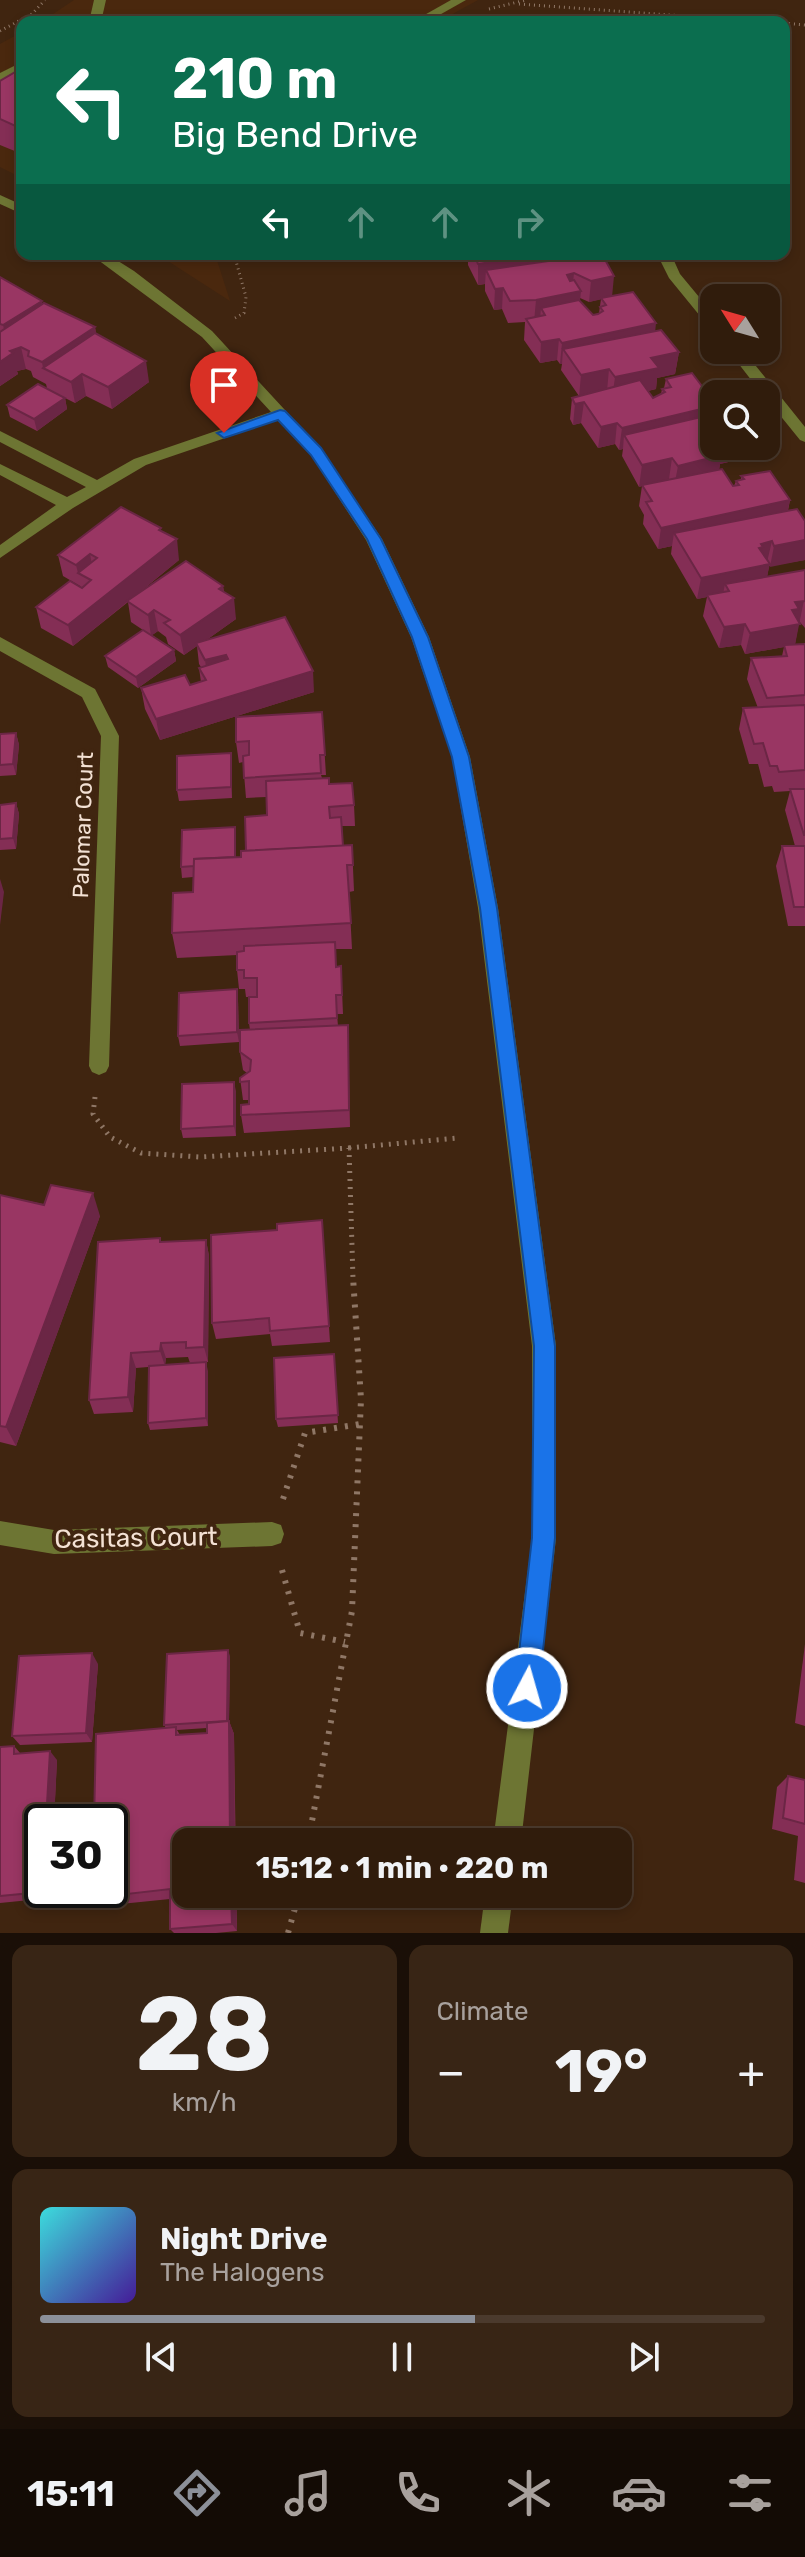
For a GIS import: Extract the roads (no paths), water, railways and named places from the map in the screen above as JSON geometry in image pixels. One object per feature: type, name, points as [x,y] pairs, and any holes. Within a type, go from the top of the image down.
[{"type":"street","points":[[429,16],[460,0]]},
{"type":"street","points":[[107,260],[207,334],[316,452],[374,539],[420,637],[461,757],[488,908],[544,1346],[544,1538],[509,1828]]},
{"type":"street","points":[[667,260],[674,275],[700,307]]},
{"type":"street","points":[[746,364],[805,437]]},
{"type":"street","points":[[0,553],[67,504],[140,462],[280,414]]},
{"type":"street","points":[[0,436],[97,486]]},
{"type":"street","points":[[0,469],[67,504]]},
{"type":"street","name":"Palomar Court","points":[[0,643],[89,693],[110,736],[99,1066]]},
{"type":"street","name":"Casitas Court","points":[[0,1533],[54,1542],[272,1534]]},
{"type":"street","points":[[494,1933],[497,1908]]}]
